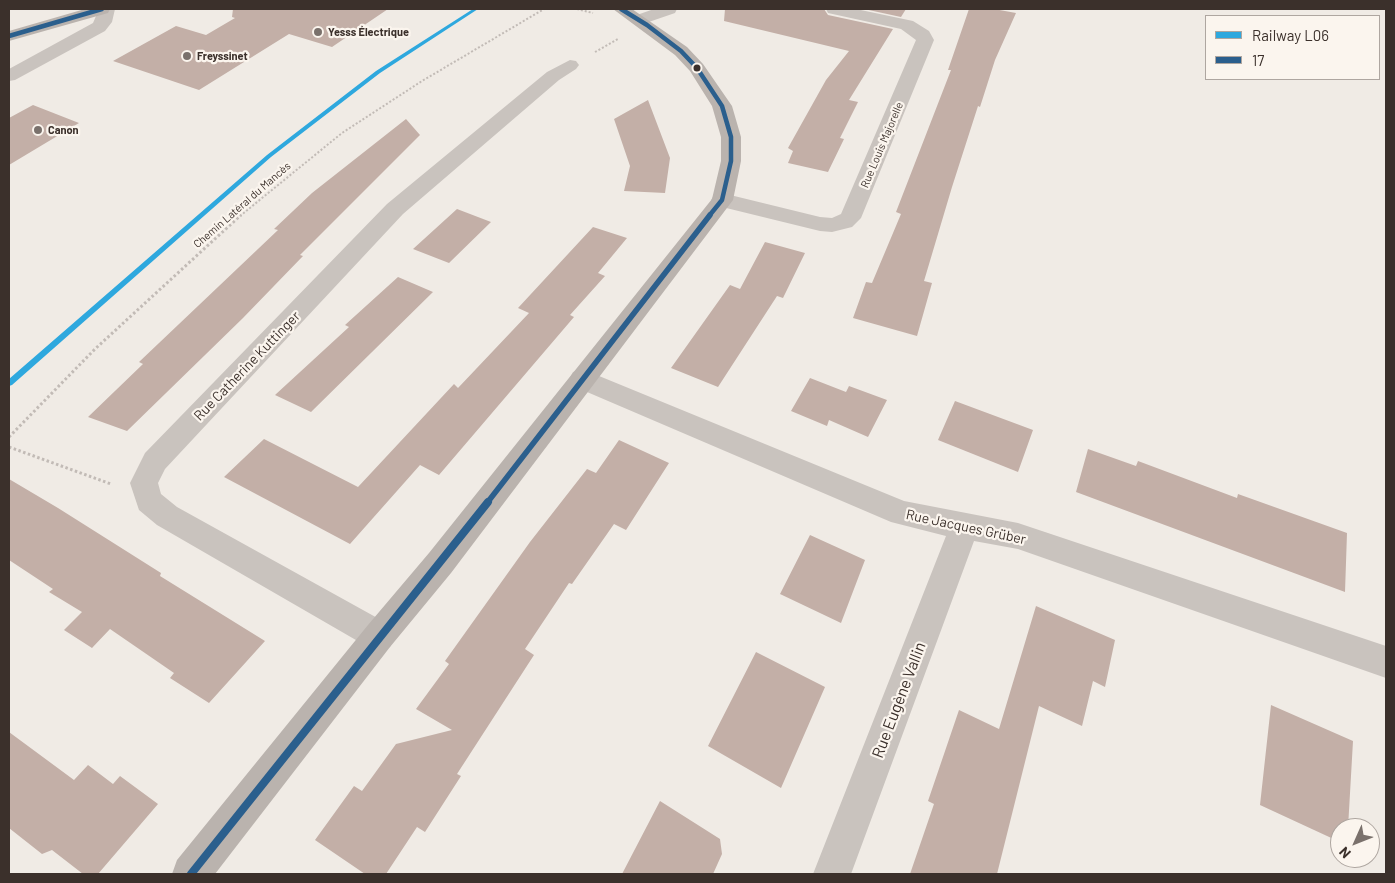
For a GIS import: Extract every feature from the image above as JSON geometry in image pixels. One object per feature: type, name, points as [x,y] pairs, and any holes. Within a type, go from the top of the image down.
[{"type":"street","points":[[9,36],[102,9]]},
{"type":"street","points":[[9,76],[99,27],[104,22],[107,9]]},
{"type":"street","points":[[191,874],[379,636],[440,563],[722,200],[731,161],[731,137],[722,106],[698,68],[664,37],[621,9]]},
{"type":"street","points":[[640,20],[669,9]]},
{"type":"street","name":"Rue Louis Majorelle","points":[[722,200],[820,224],[832,225],[844,222],[850,218],[925,40],[923,35],[906,25],[834,9]]},
{"type":"street","name":"Rue Catherine Kuttinger","points":[[144,482],[155,462],[395,208],[553,76],[570,65]]},
{"type":"street","name":"Rue Jacques Grüber","points":[[582,380],[901,513],[932,521],[1018,536],[1386,662]]},
{"type":"street","points":[[144,482],[150,501],[167,516],[379,636]]},
{"type":"street","name":"Rue Eugène Vallin","points":[[832,874],[965,526]]},
{"type":"path","name":"Chemin Latéral du Mancès","points":[[9,437],[95,349],[260,198],[342,133],[422,81],[544,9]]},
{"type":"path","points":[[570,65],[624,36]]},
{"type":"path","points":[[9,447],[116,485],[144,482]]},
{"type":"building","points":[[233,9],[388,9],[332,47],[289,34],[199,90],[113,61],[176,26],[206,35],[235,18],[232,17]]},
{"type":"building","points":[[725,9],[824,9],[828,15],[893,29],[849,100],[858,102],[840,138],[844,139],[828,172],[788,163],[793,151],[788,148],[826,80],[849,51],[724,21]]},
{"type":"building","points":[[864,9],[906,9],[901,17]]},
{"type":"building","points":[[969,9],[994,9],[1016,13],[995,60],[980,107],[978,106],[952,187],[924,281],[932,283],[917,336],[853,318],[866,282],[872,283],[901,214],[896,212],[951,70],[948,70]]},
{"type":"building","points":[[648,100],[670,158],[665,193],[624,191],[630,166],[614,119]]},
{"type":"building","name":"Canon","points":[[33,105],[79,123],[9,165],[9,118]]},
{"type":"building","points":[[406,119],[420,135],[300,255],[303,256],[243,318],[127,431],[88,417],[143,364],[139,362],[278,230],[274,229],[312,193]]},
{"type":"building","points":[[457,209],[491,222],[449,263],[413,249]]},
{"type":"building","points":[[593,227],[627,238],[598,273],[605,276],[570,315],[574,317],[439,475],[420,465],[350,544],[224,477],[264,439],[358,487],[454,384],[458,388],[529,313],[518,308]]},
{"type":"building","points":[[765,242],[805,253],[783,298],[777,296],[718,387],[671,368],[730,285],[740,289]]},
{"type":"building","points":[[398,277],[433,292],[311,412],[275,395],[349,327],[345,325]]},
{"type":"building","points":[[810,378],[846,392],[849,386],[887,400],[868,437],[829,420],[827,426],[791,411]]},
{"type":"building","points":[[955,401],[1033,430],[1018,472],[938,440]]},
{"type":"building","points":[[619,440],[669,463],[626,530],[614,524],[572,584],[569,583],[525,649],[534,655],[457,774],[461,776],[425,832],[417,827],[386,874],[365,874],[315,840],[354,786],[362,791],[396,744],[452,730],[416,709],[449,664],[445,661],[530,542],[587,469],[596,473]]},
{"type":"building","points":[[1088,449],[1136,466],[1138,461],[1237,498],[1238,494],[1347,533],[1345,592],[1076,492]]},
{"type":"building","points":[[9,479],[161,573],[160,576],[265,641],[209,703],[170,678],[174,673],[110,629],[92,648],[64,630],[82,612],[49,592],[53,589],[9,560]]},
{"type":"building","points":[[810,535],[865,560],[841,623],[780,594]]},
{"type":"building","points":[[1036,606],[1115,640],[1105,687],[1093,681],[1082,726],[1039,706],[997,874],[910,874],[934,804],[928,801],[959,710],[999,729]]},
{"type":"building","points":[[756,652],[825,687],[781,788],[708,746]]},
{"type":"building","points":[[1271,705],[1353,741],[1349,818],[1330,818],[1330,837],[1260,805]]},
{"type":"building","points":[[9,732],[74,780],[88,765],[113,784],[120,776],[158,804],[98,874],[83,874],[52,850],[42,854],[9,828]]},
{"type":"building","points":[[660,801],[720,839],[722,854],[713,874],[622,874]]},
{"type":"rail line","name":"L06","points":[[9,383],[269,156],[378,72],[476,9]]},
{"type":"transit line","name":"17","points":[[9,36],[102,9]]},
{"type":"transit line","name":"17","points":[[191,874],[379,636],[440,563],[722,200],[731,161],[731,137],[722,106],[697,68],[681,51],[647,25],[621,9]]},
{"type":"place","name":"Yesss Électrique","points":[[318,32]]},
{"type":"place","name":"Freyssinet","points":[[187,56]]},
{"type":"place","name":"Canon","points":[[38,130]]}]
